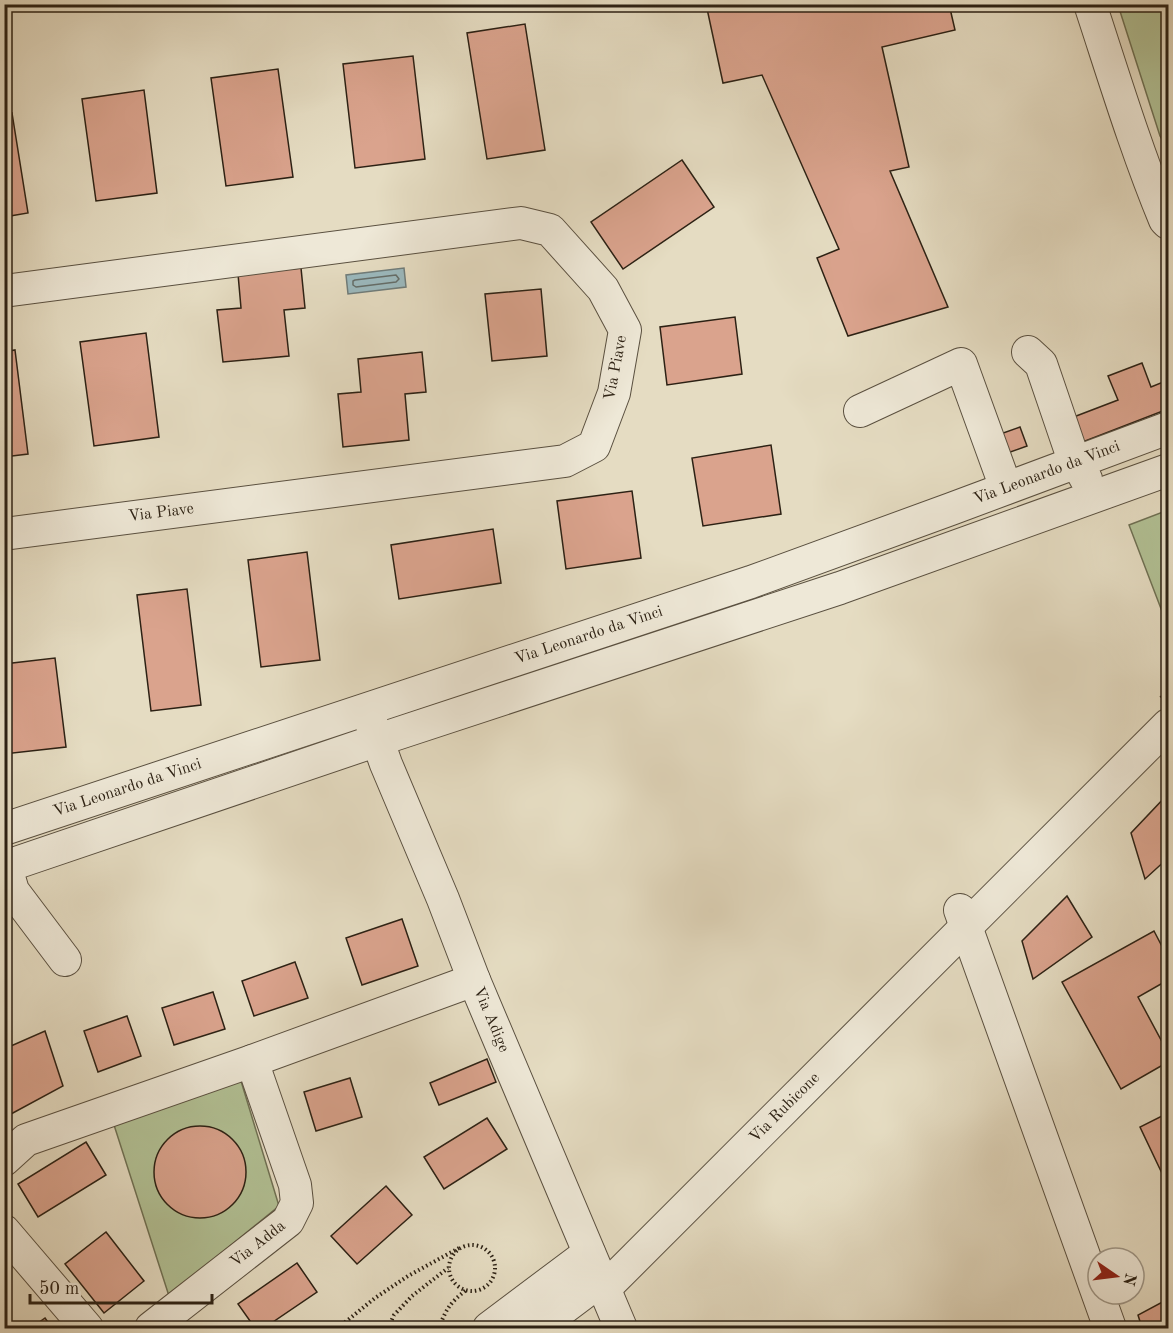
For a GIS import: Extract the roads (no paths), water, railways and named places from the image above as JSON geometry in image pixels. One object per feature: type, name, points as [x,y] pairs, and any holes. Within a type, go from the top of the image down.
[{"type":"street","points":[[1090,4],[1149,180],[1168,223]]},
{"type":"street","name":"Via Piave","points":[[4,291],[521,223],[550,230],[603,289],[625,330],[614,393],[594,446],[565,460],[4,534]]},
{"type":"street","points":[[1027,350],[1041,364],[1056,469]]},
{"type":"street","points":[[860,411],[961,364],[1006,488]]},
{"type":"street","name":"Via Leonardo da Vinci","points":[[4,829],[751,582],[1168,428]]},
{"type":"street","points":[[1056,469],[1084,477],[1100,489],[1113,490]]},
{"type":"street","points":[[963,557],[957,532],[959,522],[963,518],[1029,492],[1056,469]]},
{"type":"street","name":"Via Leonardo da Vinci","points":[[5,867],[378,740],[840,588],[963,557],[1113,490],[1168,470]]},
{"type":"street","name":"Via Adige","points":[[366,710],[386,764],[444,899],[474,980],[621,1329]]},
{"type":"street","name":"Via Rubicone","points":[[598,1274],[962,917],[1168,724]]},
{"type":"street","points":[[5,867],[13,891],[65,960]]},
{"type":"street","points":[[962,917],[1110,1329]]},
{"type":"street","points":[[4,1160],[26,1140],[474,980]]},
{"type":"street","name":"Via Adda","points":[[151,1329],[288,1221],[297,1203],[295,1185],[252,1061]]},
{"type":"street","points":[[4,1231],[87,1329]]},
{"type":"street","points":[[489,1329],[598,1274]]},
{"type":"street","points":[[537,1329],[598,1274]]},
{"type":"water","points":[[404,268],[406,287],[348,294],[346,275]]},
{"type":"railway","points":[[4,11],[52,4]]}]
